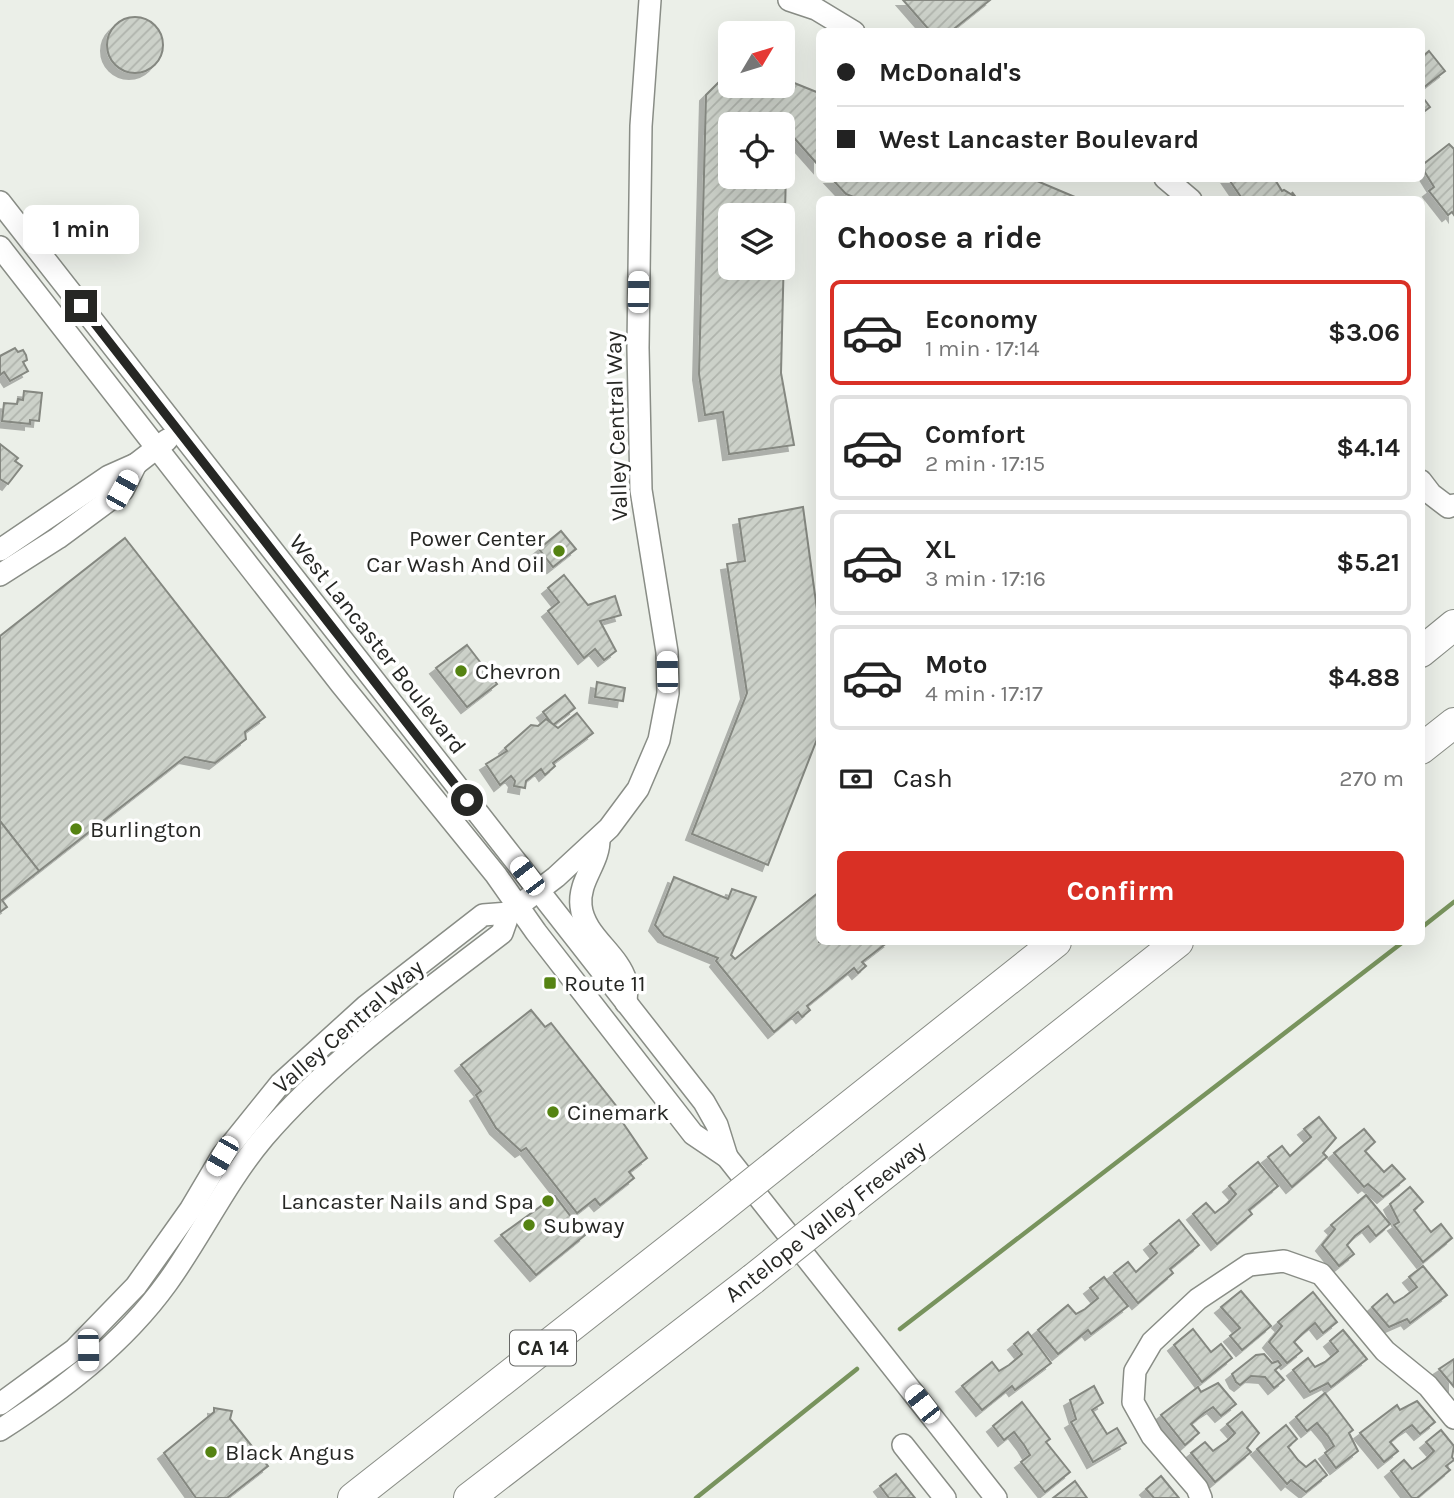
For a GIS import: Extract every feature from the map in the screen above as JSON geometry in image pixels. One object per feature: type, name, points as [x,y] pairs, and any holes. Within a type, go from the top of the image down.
[{"type":"highway","points":[[1425,649],[1454,625]]},
{"type":"highway","points":[[1425,746],[1454,723]]},
{"type":"highway","name":"CA 14","points":[[352,1498],[1052,945]]},
{"type":"highway","name":"Antelope Valley Freeway","points":[[469,1498],[753,1279],[1174,945]]},
{"type":"street","name":"Valley Central Way","points":[[0,1404],[74,1350],[110,1316],[155,1262],[222,1156],[280,1084],[366,1006],[483,915],[514,909],[539,891],[599,838],[638,789],[659,740],[668,692],[667,652],[640,477],[638,348],[641,126],[650,0]]},
{"type":"street","points":[[789,0],[817,9],[848,28]]},
{"type":"street","points":[[1170,182],[1186,196]]},
{"type":"street","name":"West Lancaster Boulevard","points":[[0,202],[705,1102],[717,1125],[727,1157]]},
{"type":"street","name":"West Lancaster Boulevard","points":[[0,247],[341,684],[403,757],[514,909],[536,932],[693,1134],[727,1157],[987,1495]]},
{"type":"street","points":[[0,550],[109,476],[136,464],[178,430]]},
{"type":"street","points":[[0,575],[58,538],[122,490],[136,464]]},
{"type":"street","points":[[1425,486],[1448,507],[1454,505]]},
{"type":"street","points":[[599,838],[596,861],[582,889],[581,908],[587,923],[627,983],[626,1003]]},
{"type":"street","name":"Valley Central Way","points":[[0,1430],[54,1396],[88,1367],[166,1285],[262,1139],[304,1093],[384,1024],[502,933],[514,909]]},
{"type":"street","points":[[1201,1498],[1196,1488],[1152,1436],[1133,1402],[1135,1371],[1152,1342],[1198,1299],[1249,1265],[1284,1261],[1321,1274],[1385,1351],[1428,1386],[1454,1418]]},
{"type":"street","points":[[88,1367],[88,1350],[151,1278],[155,1262]]},
{"type":"street","points":[[0,1419],[66,1371],[74,1350]]},
{"type":"street","points":[[903,1445],[945,1498]]},
{"type":"building","points":[[903,0],[990,0],[955,28],[928,28]]},
{"type":"building","points":[[129,17],[141,17],[151,21],[159,29],[163,45],[159,61],[151,69],[141,73],[129,73],[119,69],[111,61],[107,51],[107,39],[111,29],[119,21]]},
{"type":"building","points":[[1429,51],[1445,71],[1425,86],[1425,54]]},
{"type":"building","points":[[718,83],[718,98],[795,98],[795,83],[816,92],[816,163],[795,139],[795,112],[718,112],[718,189],[786,189],[785,203],[718,203],[718,280],[783,280],[781,373],[794,445],[729,454],[723,412],[705,415],[699,374],[706,95]]},
{"type":"building","points":[[1449,144],[1454,149],[1454,215],[1452,212],[1448,215],[1429,191],[1434,187],[1425,172],[1425,163]]},
{"type":"building","points":[[835,182],[1039,182],[1073,196],[851,196]]},
{"type":"building","points":[[1231,182],[1276,182],[1282,191],[1294,196],[1240,196]]},
{"type":"building","points":[[15,348],[18,352],[23,350],[26,355],[27,360],[23,362],[28,371],[10,381],[4,372],[0,375],[0,356]]},
{"type":"building","points":[[24,391],[42,393],[39,421],[30,420],[30,424],[2,421],[4,403],[17,404],[18,399],[23,400]]},
{"type":"building","points":[[0,444],[18,458],[15,461],[22,466],[8,484],[0,479]]},
{"type":"building","points":[[803,507],[816,602],[816,742],[768,865],[692,834],[747,693],[727,564],[745,561],[739,519]]},
{"type":"building","points":[[561,531],[576,549],[553,567],[539,549]]},
{"type":"building","points":[[125,538],[265,717],[245,732],[246,739],[215,763],[185,757],[39,871],[0,821],[0,636]]},
{"type":"building","points":[[564,575],[588,605],[615,596],[621,615],[600,621],[616,651],[604,660],[595,649],[584,658],[548,611],[559,602],[548,588]]},
{"type":"building","points":[[467,645],[497,684],[467,707],[436,668]]},
{"type":"building","points":[[597,682],[625,688],[623,701],[595,697]]},
{"type":"building","points":[[565,695],[575,708],[553,725],[543,712]]},
{"type":"building","points":[[577,713],[593,733],[553,763],[555,766],[545,775],[541,769],[526,781],[525,788],[514,786],[515,781],[511,776],[500,785],[486,764],[507,751],[505,748],[531,725],[538,726],[546,719],[558,728]]},
{"type":"building","points":[[0,821],[39,871],[2,900],[7,907],[0,912]]},
{"type":"building","points":[[674,877],[728,899],[732,889],[756,897],[731,955],[735,959],[816,894],[816,945],[884,945],[862,962],[866,966],[858,973],[854,968],[807,1006],[810,1010],[802,1017],[798,1012],[774,1032],[716,961],[718,958],[664,936],[655,925]]},
{"type":"building","name":"Cinemark","points":[[531,1010],[545,1027],[551,1023],[625,1117],[621,1120],[647,1158],[629,1172],[634,1178],[600,1205],[595,1199],[577,1213],[526,1148],[521,1151],[496,1128],[476,1095],[481,1091],[461,1065]]},
{"type":"building","points":[[1319,1117],[1336,1138],[1323,1153],[1327,1157],[1292,1187],[1268,1157],[1282,1146],[1290,1156],[1311,1137],[1304,1129]]},
{"type":"building","points":[[1364,1129],[1375,1142],[1365,1151],[1384,1172],[1392,1165],[1405,1179],[1383,1197],[1368,1184],[1364,1187],[1334,1153]]},
{"type":"building","points":[[1258,1162],[1278,1186],[1249,1210],[1252,1214],[1217,1244],[1193,1214],[1206,1203],[1215,1213],[1228,1203],[1236,1194],[1229,1186]]},
{"type":"building","points":[[1410,1187],[1423,1202],[1414,1210],[1431,1232],[1441,1224],[1452,1238],[1423,1262],[1394,1225],[1399,1222],[1390,1204]]},
{"type":"building","points":[[1366,1195],[1390,1224],[1376,1236],[1368,1226],[1355,1236],[1347,1245],[1354,1254],[1339,1266],[1322,1245],[1335,1229],[1331,1225]]},
{"type":"building","points":[[555,1196],[585,1235],[536,1275],[501,1235]]},
{"type":"building","points":[[1179,1220],[1199,1245],[1170,1269],[1173,1273],[1138,1303],[1114,1273],[1128,1262],[1136,1272],[1157,1253],[1150,1244]]},
{"type":"building","points":[[1423,1266],[1447,1295],[1410,1323],[1407,1319],[1389,1327],[1372,1307],[1387,1294],[1394,1303],[1417,1287],[1409,1277]]},
{"type":"building","points":[[1104,1277],[1128,1306],[1091,1334],[1088,1330],[1058,1354],[1038,1330],[1068,1305],[1076,1314],[1085,1309],[1098,1298],[1090,1288]]},
{"type":"building","points":[[1241,1291],[1271,1326],[1242,1350],[1230,1336],[1240,1328],[1221,1307]]},
{"type":"building","points":[[1313,1292],[1337,1322],[1323,1333],[1315,1323],[1294,1342],[1302,1351],[1287,1363],[1269,1342],[1282,1326],[1278,1322]]},
{"type":"building","points":[[1193,1329],[1211,1352],[1221,1344],[1232,1358],[1202,1382],[1174,1345]]},
{"type":"building","points":[[1343,1330],[1367,1359],[1331,1387],[1328,1383],[1310,1392],[1293,1370],[1308,1358],[1315,1367],[1325,1362],[1338,1351],[1330,1341]]},
{"type":"building","points":[[1028,1332],[1051,1363],[1015,1390],[1012,1386],[982,1410],[962,1386],[992,1362],[999,1371],[1009,1365],[1022,1354],[1014,1344]]},
{"type":"building","points":[[1264,1354],[1272,1363],[1278,1361],[1281,1365],[1275,1370],[1284,1380],[1274,1388],[1265,1377],[1251,1376],[1240,1385],[1236,1382],[1232,1374],[1256,1355]]},
{"type":"building","points":[[1454,1359],[1454,1387],[1439,1369]]},
{"type":"building","points":[[1218,1383],[1236,1404],[1221,1416],[1213,1407],[1204,1413],[1191,1424],[1199,1433],[1185,1445],[1161,1415],[1198,1387],[1201,1392]]},
{"type":"building","points":[[1094,1386],[1103,1403],[1092,1410],[1107,1434],[1117,1428],[1126,1443],[1093,1462],[1071,1422],[1076,1419],[1070,1400]]},
{"type":"building","points":[[1325,1393],[1353,1430],[1349,1433],[1358,1451],[1336,1468],[1325,1453],[1334,1446],[1328,1436],[1317,1423],[1307,1431],[1296,1417]]},
{"type":"building","points":[[1417,1401],[1435,1422],[1420,1434],[1412,1425],[1403,1431],[1390,1442],[1398,1451],[1384,1462],[1360,1433],[1397,1405],[1400,1410]]},
{"type":"building","points":[[1022,1402],[1050,1439],[1046,1442],[1070,1472],[1045,1492],[1021,1462],[1030,1455],[1014,1432],[1004,1440],[993,1426]]},
{"type":"building","name":"Black Angus","points":[[214,1408],[232,1411],[230,1419],[268,1466],[227,1498],[196,1498],[164,1453],[214,1412]]},
{"type":"building","points":[[1242,1412],[1259,1433],[1247,1448],[1251,1452],[1215,1482],[1191,1453],[1205,1442],[1213,1451],[1227,1441],[1235,1433],[1227,1424]]},
{"type":"building","points":[[1286,1425],[1297,1439],[1288,1447],[1298,1460],[1306,1467],[1315,1460],[1327,1475],[1306,1492],[1291,1480],[1287,1484],[1257,1449]]},
{"type":"building","points":[[1441,1430],[1454,1446],[1454,1460],[1446,1466],[1450,1470],[1417,1498],[1412,1498],[1391,1471],[1404,1460],[1412,1469],[1426,1459],[1434,1451],[1426,1442]]},
{"type":"building","points":[[896,1474],[915,1498],[889,1498],[880,1486]]},
{"type":"building","points":[[1161,1476],[1179,1498],[1154,1498],[1146,1489]]},
{"type":"building","points":[[1075,1481],[1087,1498],[1053,1498]]},
{"type":"waterway","points":[[1425,925],[1454,902]]},
{"type":"waterway","points":[[900,1329],[1399,945]]},
{"type":"waterway","points":[[696,1498],[857,1369]]},
{"type":"place","name":"Power Center Car Wash And Oil","points":[[559,551]]},
{"type":"place","name":"Chevron","points":[[461,671]]},
{"type":"place","name":"Burlington","points":[[76,829]]},
{"type":"place","name":"Route 11","points":[[550,983]]},
{"type":"place","name":"Cinemark","points":[[553,1112]]},
{"type":"place","name":"Lancaster Nails and Spa","points":[[548,1201]]},
{"type":"place","name":"Subway","points":[[529,1225]]},
{"type":"place","name":"Black Angus","points":[[211,1452]]},
{"type":"route","points":[[81,306],[467,800]]}]
